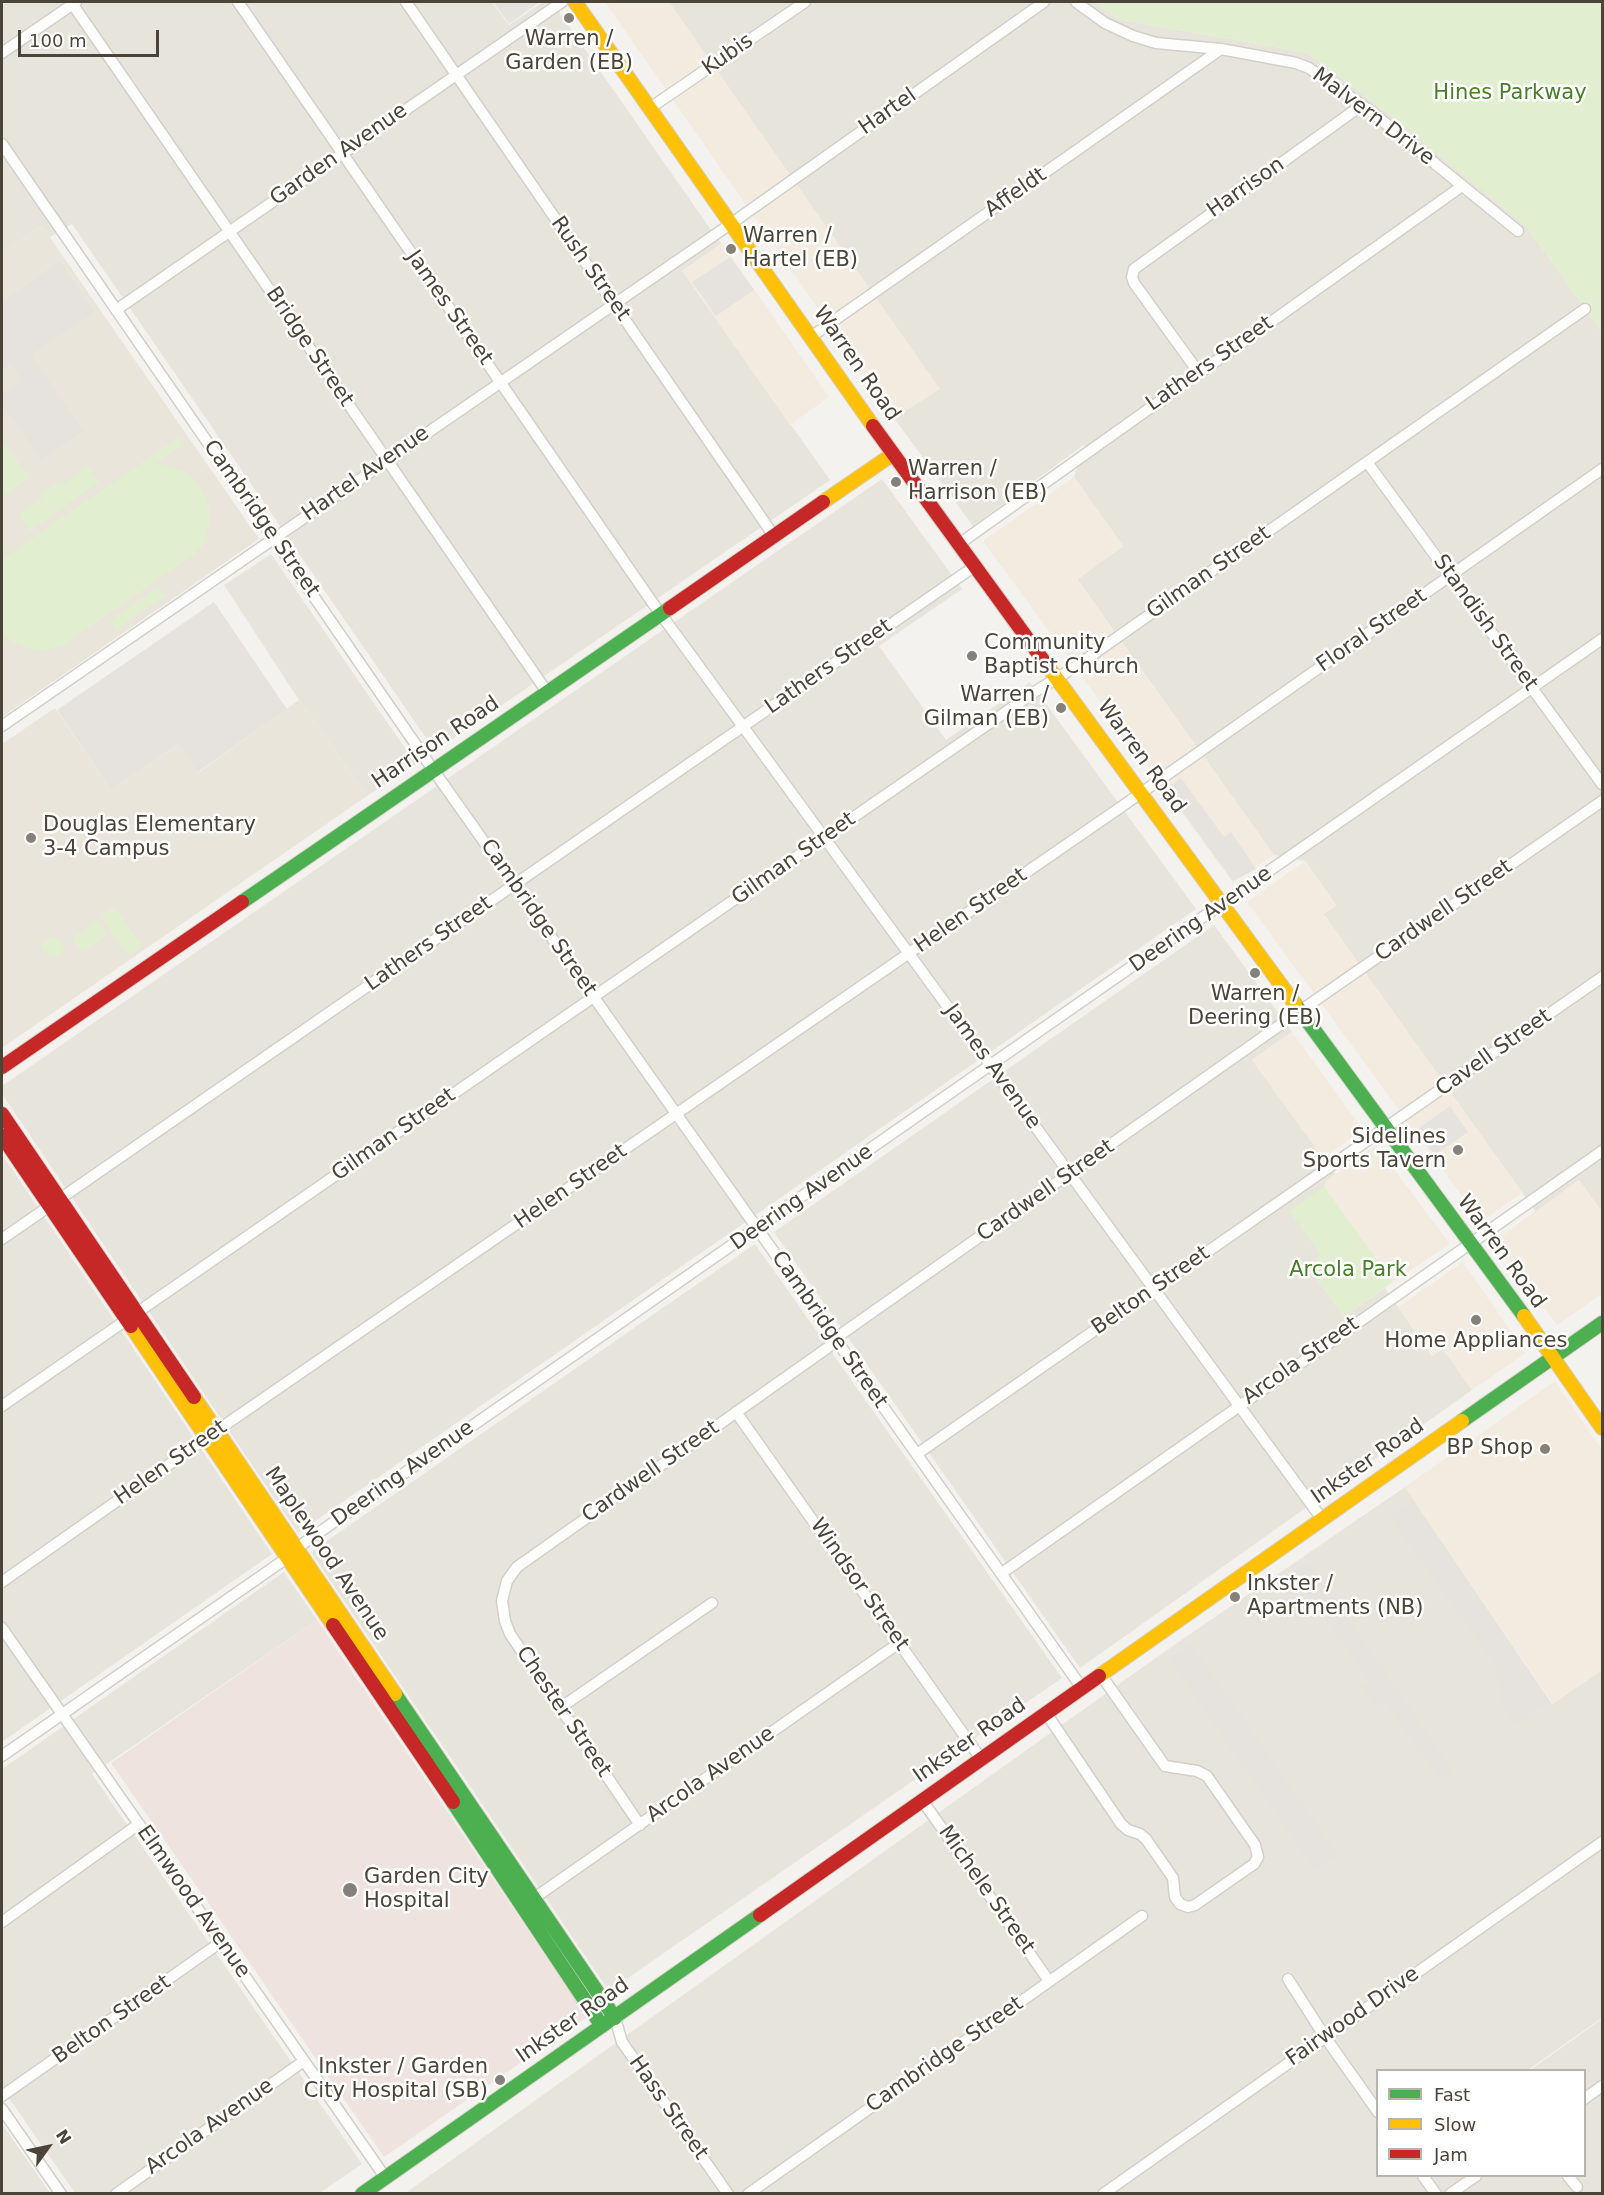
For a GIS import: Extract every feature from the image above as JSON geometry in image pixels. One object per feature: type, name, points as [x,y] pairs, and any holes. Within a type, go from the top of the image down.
[{"type":"main road","name":"Warren Road","points":[[575,2],[893,454],[1386,1128],[1602,1428]]},
{"type":"main road","name":"Harrison Road","points":[[2,1067],[893,454]]},
{"type":"main road","name":"Maplewood Avenue","points":[[2,1113],[54,1202],[528,1903],[602,2026]]},
{"type":"main road","name":"Maplewood Avenue","points":[[2,1136],[54,1202]]},
{"type":"main road","name":"Inkster Road","points":[[362,2193],[615,2018],[1602,1323]]},
{"type":"main road","name":"Maplewood Avenue","points":[[528,1903],[615,2018]]},
{"type":"street","points":[[2,52],[73,2]]},
{"type":"street","name":"Bridge Street","points":[[73,2],[547,692]]},
{"type":"street","name":"James Street","points":[[238,2],[661,614]]},
{"type":"street","name":"Rush Street","points":[[406,2],[774,536]]},
{"type":"street","name":"Garden Avenue","points":[[116,310],[562,2]]},
{"type":"street","name":"Kubis","points":[[650,108],[805,2]]},
{"type":"street","name":"Hartel","points":[[732,223],[1044,2]]},
{"type":"street","name":"Malvern Drive","points":[[1076,2],[1105,23],[1133,36],[1168,45],[1221,49],[1296,63],[1309,68],[1362,105],[1518,231]]},
{"type":"street","name":"Affeldt","points":[[812,336],[1221,49]]},
{"type":"street","name":"Harrison","points":[[1199,373],[1134,283],[1132,272],[1142,262],[1362,105]]},
{"type":"street","name":"Cambridge Street","points":[[2,144],[434,771],[1082,1688]]},
{"type":"street","name":"Lathers Street","points":[[959,544],[1462,186]]},
{"type":"street","name":"Hartel Avenue","points":[[2,726],[732,223]]},
{"type":"street","name":"Gilman Street","points":[[2,1406],[1056,677],[1075,667],[1585,309]]},
{"type":"street","name":"Standish Street","points":[[1367,462],[1602,784]]},
{"type":"street","name":"Floral Street","points":[[1141,793],[1602,469]]},
{"type":"street","name":"Lathers Street","points":[[2,1239],[975,566]]},
{"type":"street","name":"James Avenue","points":[[661,614],[1322,1519]]},
{"type":"street","name":"Deering Avenue","points":[[2,1756],[1602,639]]},
{"type":"street","name":"Helen Street","points":[[2,1582],[211,1435],[1141,793]]},
{"type":"street","name":"Cardwell Street","points":[[504,1593],[512,1573],[528,1559],[736,1412],[840,1335],[1602,801]]},
{"type":"street","name":"Cavell Street","points":[[1386,1128],[1602,977]]},
{"type":"street","name":"Belton Street","points":[[917,1454],[1386,1128]]},
{"type":"street","name":"Arcola Street","points":[[1002,1573],[1602,1151]]},
{"type":"street","name":"Windsor Street","points":[[736,1412],[981,1759]]},
{"type":"street","name":"Chester Street","points":[[504,1593],[503,1611],[510,1634],[640,1825]]},
{"type":"street","points":[[560,1708],[712,1603]]},
{"type":"street","name":"Elmwood Avenue","points":[[2,1628],[385,2177]]},
{"type":"street","name":"Arcola Avenue","points":[[528,1903],[899,1642]]},
{"type":"street","points":[[1046,1713],[1121,1824],[1146,1839],[1173,1878],[1176,1886],[1175,1897],[1180,1904],[1188,1907],[1195,1905],[1254,1864],[1258,1857],[1255,1845],[1207,1776],[1197,1771],[1166,1766],[1101,1675]]},
{"type":"street","name":"Michele Street","points":[[922,1800],[1049,1981]]},
{"type":"street","points":[[2,1922],[139,1824]]},
{"type":"street","name":"Fairwood Drive","points":[[1103,2193],[1602,1842]]},
{"type":"street","name":"Cambridge Street","points":[[748,2193],[1142,1916]]},
{"type":"street","name":"Belton Street","points":[[2,2096],[221,1942]]},
{"type":"street","points":[[1288,1979],[1376,2111]]},
{"type":"street","name":"Hass Street","points":[[615,2018],[622,2042],[728,2193]]},
{"type":"street","points":[[602,2026],[622,2042]]},
{"type":"street","name":"Arcola Avenue","points":[[116,2193],[304,2061]]},
{"type":"street","points":[[1586,2098],[1602,2086]]},
{"type":"street","points":[[2,2109],[60,2193]]},
{"type":"street","points":[[1424,2177],[1436,2193]]},
{"type":"street","points":[[1450,2193],[1473,2177]]},
{"type":"street","points":[[1570,2177],[1577,2187]]},
{"type":"shaded area","points":[[2,2],[492,2],[509,25],[543,2],[552,2],[722,243],[682,271],[830,480],[435,751],[72,224],[50,237],[42,226],[2,253]]},
{"type":"shaded area","points":[[493,2],[540,2],[509,24]]},
{"type":"shaded area","points":[[605,2],[669,2],[940,389],[894,418]]},
{"type":"shaded area","points":[[669,2],[1094,2],[1118,19],[1308,53],[1385,111],[1527,227],[1602,332],[1602,1212],[1579,1180],[1536,1212],[1323,914],[1336,905],[1305,861],[1274,855],[1077,579],[1123,546],[1074,477],[1085,444],[973,526],[894,418],[939,389]]},
{"type":"shaded area","points":[[42,226],[259,539],[2,717],[2,253]]},
{"type":"shaded area","points":[[722,243],[829,397],[790,425],[682,271]]},
{"type":"shaded area","points":[[730,257],[754,290],[716,316],[692,282]]},
{"type":"shaded area","points":[[60,261],[95,312],[31,355],[83,431],[41,460],[2,403],[2,394],[22,380],[13,366],[10,365],[4,369],[2,365],[2,302]]},
{"type":"shaded area","points":[[1074,477],[1123,546],[1077,580],[1274,855],[1233,883],[983,541]]},
{"type":"shaded area","points":[[882,479],[962,589],[879,646],[946,740],[1030,682],[1196,909],[298,1533],[2,1094],[2,1086]]},
{"type":"shaded area","points":[[271,554],[416,764],[367,796],[299,700],[224,585]]},
{"type":"shaded area","points":[[214,602],[287,709],[198,772],[178,744],[111,790],[57,710]]},
{"type":"shaded area","points":[[299,700],[367,796],[2,1048],[2,744],[55,708],[111,790],[178,744],[199,772]]},
{"type":"shaded area","points":[[1181,778],[1224,837],[1231,832],[1256,869],[1233,881],[1166,789]]},
{"type":"shaded area","points":[[1305,861],[1336,906],[1324,914],[1522,1193],[1481,1222],[1247,902]]},
{"type":"shaded area","points":[[1214,925],[1292,1032],[1252,1060],[1335,1174],[1326,1181],[1324,1186],[1321,1255],[1307,1265],[1344,1317],[1385,1288],[1432,1356],[1443,1349],[1472,1390],[1080,1668],[774,1232]]},
{"type":"shaded area","points":[[1292,1032],[1363,1130],[1323,1158],[1252,1060]]},
{"type":"shaded area","points":[[1450,1106],[1468,1132],[1435,1155],[1416,1130]]},
{"type":"shaded area","points":[[1376,1145],[1450,1244],[1393,1282],[1324,1186],[1326,1181]]},
{"type":"shaded area","points":[[2,1154],[272,1554],[2,1742]]},
{"type":"shaded area","points":[[1579,1180],[1602,1212],[1602,1294],[1557,1325],[1494,1241]]},
{"type":"shaded area","points":[[755,1244],[1062,1678],[609,1991],[311,1552]]},
{"type":"shaded area","points":[[1463,1262],[1526,1353],[1472,1390],[1443,1349],[1433,1356],[1398,1307]]},
{"type":"shaded area","points":[[1555,1381],[1602,1450],[1602,1670],[1553,1704],[1405,1487]]},
{"type":"shaded area","points":[[1405,1487],[1552,1704],[1602,1670],[1602,2018],[1529,2069],[1376,2069],[1376,2177],[1586,2177],[1586,2069],[1531,2069],[1602,2019],[1602,2193],[404,2194],[1164,1652]]},
{"type":"shaded area","points":[[1412,1501],[1549,1701],[1516,1724],[1500,1703],[1496,1666],[1389,1516]]},
{"type":"shaded area","points":[[1308,1562],[1453,1770],[1440,1780],[1384,1701],[1375,1707],[1362,1688],[1370,1682],[1293,1572]]},
{"type":"shaded area","points":[[284,1572],[317,1620],[92,1774],[362,2164],[320,2193],[75,2193],[2,2088],[2,1769]]},
{"type":"shaded area","name":"Garden City Hospital","points":[[317,1620],[587,2017],[384,2157],[111,1763]]},
{"type":"shaded area","points":[[1191,1644],[1338,1855],[1316,1871],[1169,1659]]},
{"type":"shaded area","points":[[2,2124],[50,2193],[2,2193]]},
{"type":"green space","name":"Hines Parkway","points":[[1094,2],[1602,2],[1602,332],[1527,227],[1385,111],[1308,53],[1118,19]]},
{"type":"green space","points":[[179,437],[184,444],[156,464],[186,472],[201,487],[209,506],[209,527],[202,546],[195,554],[63,646],[43,651],[32,650],[5,636],[2,632],[2,559]]},
{"type":"green space","points":[[2,439],[29,478],[2,497]]},
{"type":"green space","points":[[88,466],[99,482],[30,531],[19,515],[42,499],[40,495],[61,481],[63,484]]},
{"type":"green space","points":[[158,587],[165,596],[116,630],[110,620]]},
{"type":"green space","points":[[117,909],[140,943],[139,949],[131,954],[126,954],[102,918],[104,913]]},
{"type":"green space","points":[[98,921],[107,935],[82,952],[72,938]]},
{"type":"green space","points":[[51,937],[56,937],[64,947],[63,952],[58,956],[50,957],[41,948],[42,944]]},
{"type":"green space","name":"Arcola Park","points":[[1324,1186],[1393,1282],[1344,1317],[1307,1265],[1321,1255],[1289,1211]]},
{"type":"traffic: fast","points":[[242,902],[670,608]]},
{"type":"traffic: fast","points":[[1295,1004],[1524,1316]]},
{"type":"traffic: fast","points":[[1462,1421],[1602,1323]]},
{"type":"traffic: fast","points":[[395,1694],[615,2018]]},
{"type":"traffic: fast","points":[[453,1802],[602,2026]]},
{"type":"traffic: fast","points":[[362,2194],[760,1915]]},
{"type":"traffic: slow","points":[[575,2],[873,426]]},
{"type":"traffic: slow","points":[[823,502],[893,454]]},
{"type":"traffic: slow","points":[[1043,660],[1295,1004]]},
{"type":"traffic: slow","points":[[1524,1316],[1602,1428]]},
{"type":"traffic: slow","points":[[131,1326],[333,1625]]},
{"type":"traffic: slow","points":[[194,1397],[395,1694]]},
{"type":"traffic: slow","points":[[1099,1676],[1462,1421]]},
{"type":"traffic: jam","points":[[873,426],[1043,660]]},
{"type":"traffic: jam","points":[[670,608],[823,502]]},
{"type":"traffic: jam","points":[[2,1067],[242,902]]},
{"type":"traffic: jam","points":[[2,1114],[194,1397]]},
{"type":"traffic: jam","points":[[2,1136],[131,1326]]},
{"type":"traffic: jam","points":[[333,1625],[453,1802]]},
{"type":"traffic: jam","points":[[760,1915],[1099,1676]]},
{"type":"place","name":"Warren / Garden (EB)","points":[[569,18]]},
{"type":"place","name":"Warren / Hartel (EB)","points":[[731,249]]},
{"type":"place","name":"Warren / Harrison (EB)","points":[[896,482]]},
{"type":"place","name":"Community Baptist Church","points":[[972,656]]},
{"type":"place","name":"Warren / Gilman (EB)","points":[[1061,708]]},
{"type":"place","name":"Douglas Elementary 3-4 Campus","points":[[31,838]]},
{"type":"place","name":"Warren / Deering (EB)","points":[[1255,973]]},
{"type":"place","name":"Sidelines Sports Tavern","points":[[1458,1150]]},
{"type":"place","name":"Home Appliances","points":[[1476,1320]]},
{"type":"place","name":"BP Shop","points":[[1545,1449]]},
{"type":"place","name":"Inkster / Apartments (NB)","points":[[1235,1597]]},
{"type":"place","name":"Garden City Hospital","points":[[350,1890]]},
{"type":"place","name":"Inkster / Garden City Hospital (SB)","points":[[500,2080]]}]
